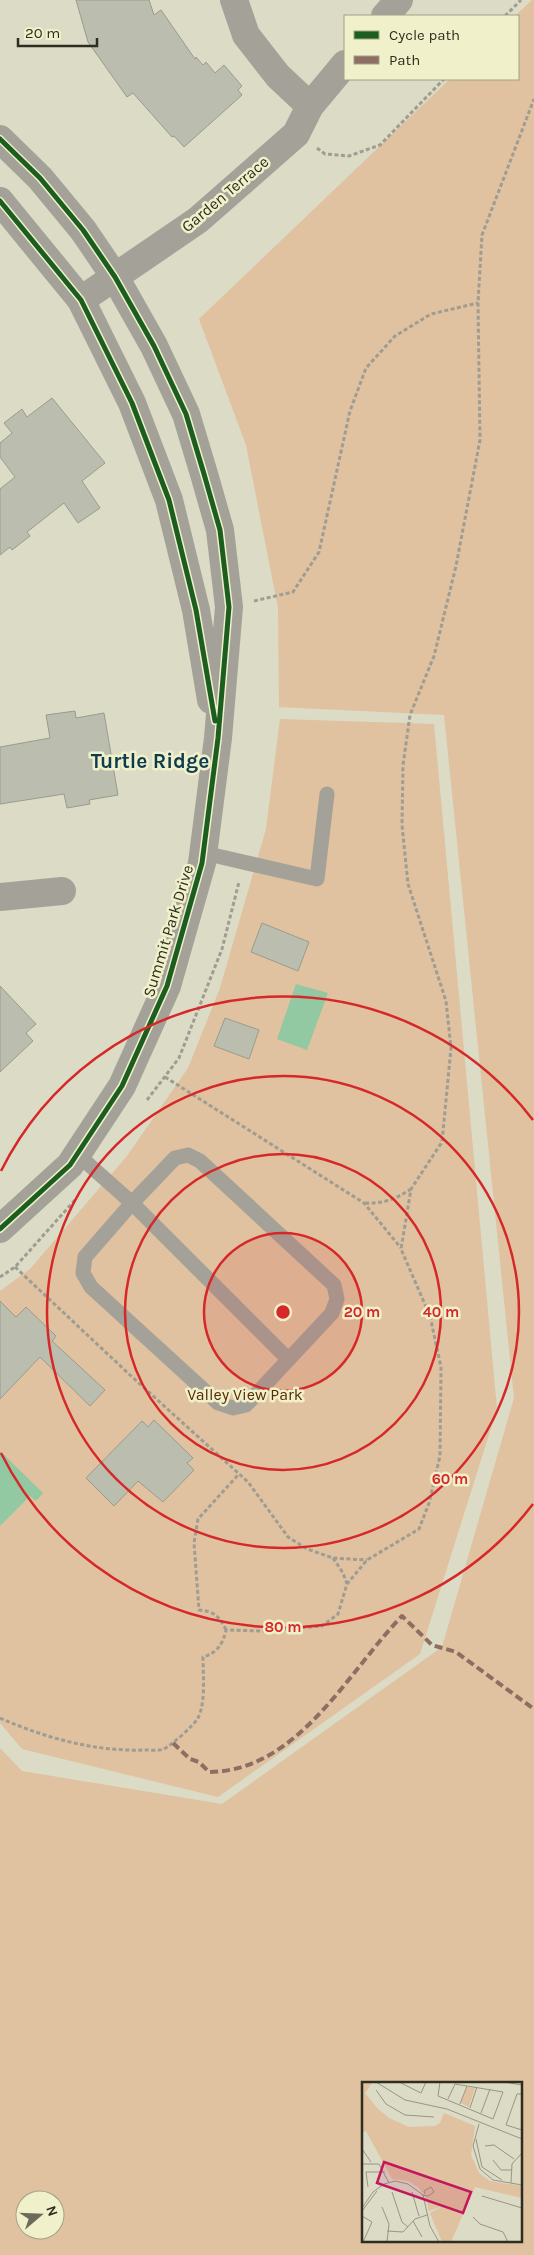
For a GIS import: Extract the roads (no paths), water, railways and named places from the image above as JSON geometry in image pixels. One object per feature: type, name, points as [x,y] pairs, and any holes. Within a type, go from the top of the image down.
[{"type":"street","points":[[234,0],[246,35],[278,76],[310,106]]},
{"type":"street","points":[[386,15],[398,0]]},
{"type":"street","name":"Garden Terrace","points":[[81,300],[198,220],[296,134],[310,106],[344,65]]},
{"type":"street","name":"Summit Park Drive","points":[[0,139],[40,178],[83,230],[115,277],[154,346],[186,414],[220,530],[229,607],[218,738],[204,853],[167,986],[122,1086],[70,1165],[0,1229]]},
{"type":"street","name":"Summit Park Drive","points":[[0,201],[81,300],[132,402],[169,500],[196,610],[218,738]]},
{"type":"street","points":[[0,897],[62,890]]},
{"type":"lane","points":[[204,853],[316,879],[327,794]]},
{"type":"lane","points":[[77,1154],[132,1204],[288,1359]]},
{"type":"lane","points":[[188,1155],[200,1161],[334,1285],[337,1299],[332,1312],[246,1405],[233,1408],[218,1403],[91,1287],[83,1274],[85,1257],[132,1204],[175,1158],[188,1155]]},
{"type":"district","name":"Turtle Ridge","points":[[150,761]]},
{"type":"park label","name":"Valley View Park","points":[[245,1394]]}]
